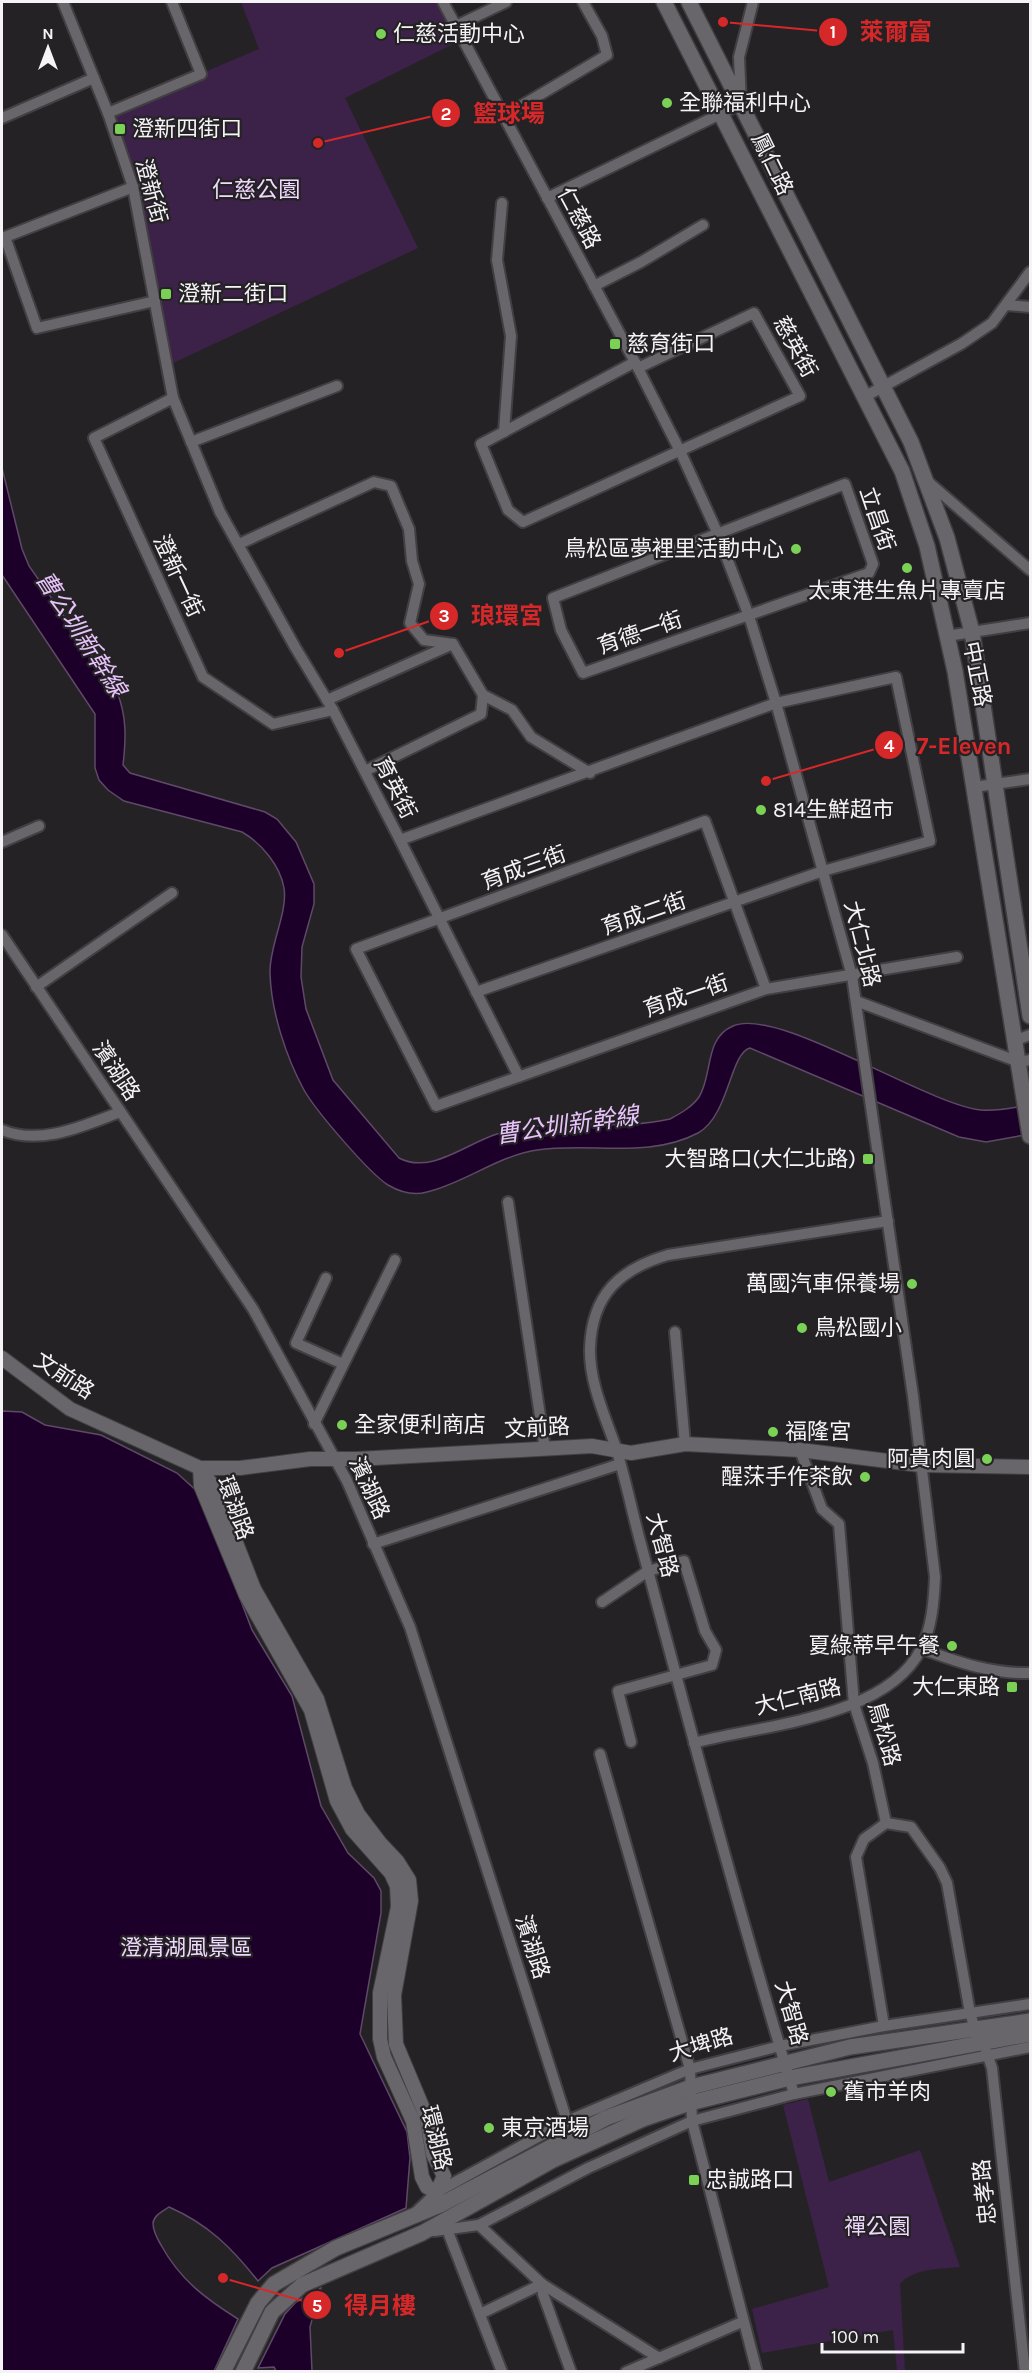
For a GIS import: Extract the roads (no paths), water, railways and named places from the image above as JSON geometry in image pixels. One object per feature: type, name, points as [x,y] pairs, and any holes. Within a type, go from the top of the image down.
[{"type":"main road","name":"鳳仁路","points":[[664,2],[838,347]]},
{"type":"main road","name":"鳳仁路","points":[[689,2],[859,340]]},
{"type":"main road","name":"中正路","points":[[859,340],[926,479],[947,538],[972,632],[993,784],[1030,1016]]},
{"type":"main road","name":"中正路","points":[[838,347],[902,471],[927,546],[947,636],[1023,1037],[1025,1099],[1030,1133]]},
{"type":"main road","name":"大埤路","points":[[243,2372],[272,2312],[284,2298],[302,2285],[422,2233],[442,2211],[606,2118],[691,2087],[850,2047],[1030,2021]]},
{"type":"main road","name":"大埤路","points":[[223,2372],[258,2303],[274,2284],[336,2248],[415,2214],[442,2211],[643,2119],[690,2103],[974,2028],[1030,2034]]},
{"type":"street","name":"澄新街","points":[[63,2],[108,113],[133,187],[173,398]]},
{"type":"street","points":[[108,113],[201,74],[171,2]]},
{"type":"street","name":"仁慈路","points":[[443,2],[637,365],[681,453]]},
{"type":"street","points":[[456,26],[506,2]]},
{"type":"street","points":[[504,116],[607,55],[602,36],[583,2]]},
{"type":"street","name":"鳳仁路","points":[[741,104],[739,57],[753,2]]},
{"type":"street","points":[[2,118],[94,78]]},
{"type":"street","points":[[547,198],[723,115],[741,104]]},
{"type":"street","points":[[133,187],[5,237],[37,328],[155,301]]},
{"type":"street","points":[[502,203],[497,260],[511,336],[504,432]]},
{"type":"street","points":[[594,286],[703,225]]},
{"type":"street","points":[[864,397],[961,344],[992,322],[1030,272]]},
{"type":"street","points":[[1006,305],[1030,307]]},
{"type":"street","name":"慈英街","points":[[637,365],[754,313],[800,396],[681,453]]},
{"type":"street","points":[[637,365],[559,402],[481,444],[508,510],[523,522],[681,453]]},
{"type":"street","points":[[191,442],[337,386]]},
{"type":"street","name":"育英街","points":[[173,398],[220,512],[295,647],[327,699],[400,840],[590,773],[776,703],[896,677]]},
{"type":"street","name":"澄新一街","points":[[173,398],[94,438],[204,677],[273,724],[333,710]]},
{"type":"street","name":"大仁北路","points":[[681,453],[717,532],[749,616],[776,703],[852,976],[888,1221],[920,1465]]},
{"type":"street","points":[[926,479],[1030,570]]},
{"type":"street","points":[[239,544],[374,482],[391,486],[410,529],[412,561],[419,584],[410,623],[424,640],[453,644]]},
{"type":"street","name":"立昌街","points":[[717,532],[845,484],[873,564],[871,571],[749,616]]},
{"type":"street","name":"育德一街","points":[[717,532],[553,598],[561,630],[583,673],[749,616]]},
{"type":"street","points":[[947,636],[1030,623]]},
{"type":"street","points":[[327,699],[453,644]]},
{"type":"street","points":[[453,644],[483,695],[512,710],[531,738],[590,773]]},
{"type":"street","name":"育成二街","points":[[476,992],[736,904],[824,871],[930,841],[896,677]]},
{"type":"street","points":[[365,771],[481,714],[483,695]]},
{"type":"street","points":[[974,787],[1030,778]]},
{"type":"street","name":"育成三街","points":[[436,1106],[356,949],[705,821],[736,904]]},
{"type":"street","points":[[2,842],[39,826]]},
{"type":"street","points":[[400,840],[518,1075]]},
{"type":"street","points":[[36,987],[172,893]]},
{"type":"street","points":[[736,904],[766,988]]},
{"type":"street","name":"濱湖路","points":[[2,935],[253,1309],[347,1481],[410,1627],[567,2121]]},
{"type":"street","name":"育成一街","points":[[436,1106],[766,988],[852,976],[957,957]]},
{"type":"street","points":[[856,1001],[1025,1061]]},
{"type":"street","points":[[2,1131],[16,1136],[68,1132],[120,1112]]},
{"type":"street","points":[[508,1202],[544,1449]]},
{"type":"street","name":"大智路","points":[[794,2094],[694,1743],[618,1457],[592,1374],[590,1347],[594,1322],[615,1280],[642,1263],[668,1255],[888,1221]]},
{"type":"street","points":[[314,1424],[394,1260]]},
{"type":"street","points":[[326,1278],[296,1343],[343,1364]]},
{"type":"street","points":[[675,1332],[685,1444]]},
{"type":"street","name":"文前路","points":[[2,1358],[70,1408],[200,1468],[240,1468],[310,1459],[334,1460],[592,1446],[618,1457],[685,1444],[800,1450],[920,1465],[1030,1467]]},
{"type":"street","name":"鳥松路","points":[[800,1450],[822,1509],[839,1524],[854,1704],[873,1763],[886,1823]]},
{"type":"street","points":[[373,1544],[618,1457]]},
{"type":"street","name":"大仁南路","points":[[694,1743],[841,1710],[886,1687],[909,1667],[922,1649],[934,1603],[935,1577],[920,1465]]},
{"type":"street","name":"環湖路","points":[[200,1468],[215,1489],[254,1589],[317,1699],[345,1788],[358,1814],[380,1843],[398,1861],[409,1880],[411,1902],[393,1961],[380,1993],[380,2039],[384,2057],[413,2121],[422,2177],[442,2211]]},
{"type":"street","points":[[602,1602],[648,1571],[684,1561],[705,1631],[716,1650],[712,1665],[676,1673],[618,1691],[631,1742]]},
{"type":"street","points":[[922,1649],[974,1668],[1002,1673],[1030,1673]]},
{"type":"street","points":[[600,1754],[690,2069],[692,2121],[742,2322],[757,2372]]},
{"type":"street","points":[[884,2026],[856,1857],[864,1839],[886,1823],[911,1827],[940,1868],[947,1883],[974,2028],[989,2055]]},
{"type":"street","name":"環湖路","points":[[393,1961],[396,2044],[427,2118],[433,2154],[444,2176],[442,2211]]},
{"type":"street","name":"大埤路","points":[[442,2211],[567,2121],[690,2069],[780,2046],[884,2026],[974,2028],[1030,2004]]},
{"type":"street","name":"大埤路","points":[[442,2211],[479,2225],[588,2168],[692,2121],[794,2094],[1030,2047]]},
{"type":"street","name":"忠孝路","points":[[989,2055],[1024,2372]]},
{"type":"street","points":[[442,2211],[502,2372]]},
{"type":"street","points":[[479,2225],[542,2284],[659,2358]]},
{"type":"street","points":[[480,2314],[542,2284]]},
{"type":"street","points":[[542,2284],[543,2294],[571,2372]]},
{"type":"street","points":[[626,2372],[742,2322]]},
{"type":"water","name":"曹公圳新幹線","points":[[2,468],[22,549],[29,566],[117,692],[123,710],[125,728],[123,765],[130,773],[265,812],[277,819],[296,842],[314,884],[314,904],[302,947],[301,977],[306,1009],[333,1080],[399,1158],[424,1163],[449,1156],[485,1138],[518,1129],[540,1126],[649,1123],[670,1119],[690,1107],[699,1097],[717,1039],[733,1026],[754,1024],[782,1030],[816,1042],[956,1104],[981,1110],[1000,1110],[1030,1105],[1030,1134],[986,1142],[959,1137],[750,1048],[743,1052],[738,1061],[723,1100],[708,1125],[698,1133],[679,1141],[640,1148],[557,1148],[522,1153],[441,1188],[417,1194],[397,1190],[388,1185],[343,1141],[304,1090],[291,1063],[276,1018],[271,988],[270,963],[285,898],[282,879],[274,863],[256,842],[242,832],[124,801],[108,790],[99,780],[95,768],[95,714],[2,575]]},
{"type":"water","name":"澄清湖風景區","points":[[2,1411],[22,1412],[45,1425],[101,1435],[177,1473],[200,1494],[252,1630],[292,1696],[321,1806],[348,1853],[374,1878],[381,1891],[381,1913],[360,2034],[407,2132],[410,2158],[406,2208],[272,2268],[258,2281],[229,2248],[196,2221],[169,2207],[159,2214],[153,2223],[155,2232],[177,2269],[195,2288],[238,2319],[214,2371],[2,2372]]},
{"type":"water","points":[[321,2288],[310,2327],[312,2371],[276,2371],[274,2367],[258,2368],[285,2314],[296,2302]]},
{"type":"place","name":"萊爾富","points":[[723,22]]},
{"type":"place","name":"仁慈活動中心","points":[[381,34]]},
{"type":"place","name":"全聯福利中心","points":[[667,103]]},
{"type":"place","name":"澄新四街口","points":[[120,129]]},
{"type":"place","name":"籃球場","points":[[318,143]]},
{"type":"place","name":"澄新二街口","points":[[166,294]]},
{"type":"place","name":"慈育街口","points":[[615,344]]},
{"type":"place","name":"鳥松區夢裡里活動中心","points":[[796,549]]},
{"type":"place","name":"太東港生魚片專賣店","points":[[907,568]]},
{"type":"place","name":"琅環宮","points":[[339,653]]},
{"type":"place","name":"7-Eleven","points":[[766,781]]},
{"type":"place","name":"814生鮮超市","points":[[761,810]]},
{"type":"place","name":"大智路口(大仁北路)","points":[[868,1159]]},
{"type":"place","name":"萬國汽車保養場","points":[[912,1284]]},
{"type":"place","name":"鳥松國小","points":[[802,1328]]},
{"type":"place","name":"全家便利商店","points":[[342,1425]]},
{"type":"place","name":"福隆宮","points":[[773,1432]]},
{"type":"place","name":"阿貴肉圓","points":[[987,1459]]},
{"type":"place","name":"醒莯手作茶飲","points":[[865,1477]]},
{"type":"place","name":"夏綠蒂早午餐","points":[[952,1646]]},
{"type":"place","name":"大仁東路","points":[[1012,1687]]},
{"type":"place","name":"舊市羊肉","points":[[831,2092]]},
{"type":"place","name":"東京酒場","points":[[489,2128]]},
{"type":"place","name":"忠誠路口","points":[[694,2180]]},
{"type":"place","name":"得月樓","points":[[223,2278]]},
{"type":"park label","name":"仁慈公園","points":[[256,190]]},
{"type":"park label","name":"禪公園","points":[[877,2227]]}]
